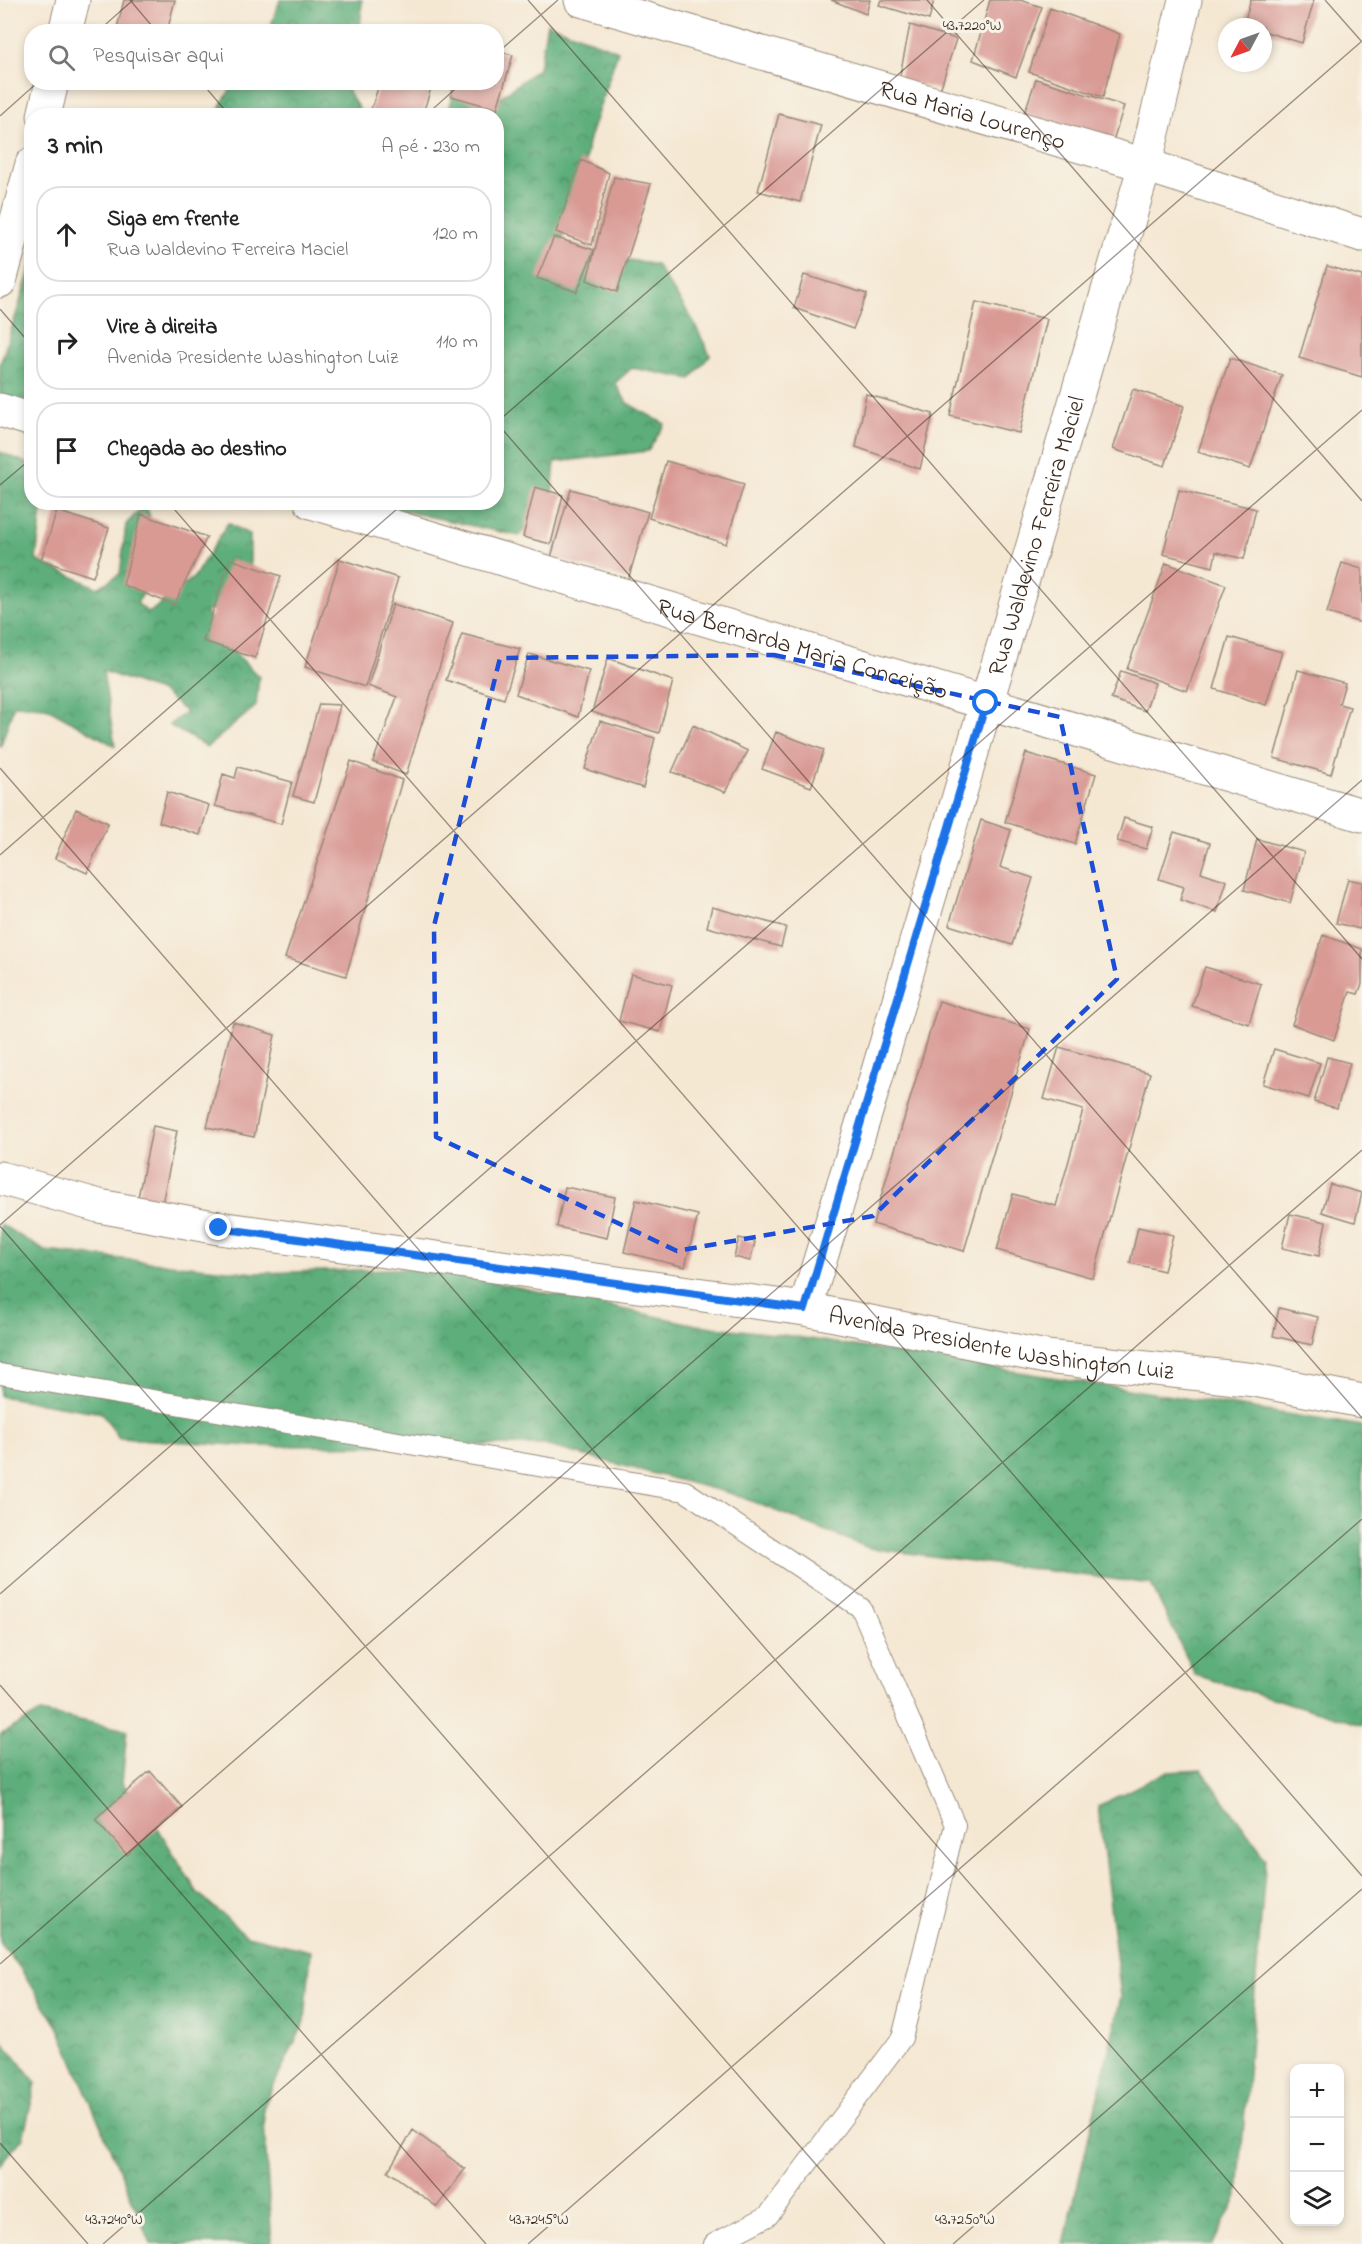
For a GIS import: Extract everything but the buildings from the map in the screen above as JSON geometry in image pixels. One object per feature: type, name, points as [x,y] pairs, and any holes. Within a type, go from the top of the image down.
[{"type":"street","points":[[67,24],[73,0]]},
{"type":"street","name":"Rua Maria Lourenço","points":[[582,0],[1145,165],[1362,235]]},
{"type":"street","name":"Rua Waldevino Ferreira Maciel","points":[[805,1309],[1145,165],[1185,0]]},
{"type":"street","points":[[46,108],[50,90]]},
{"type":"street","points":[[0,281],[24,193]]},
{"type":"street","points":[[0,410],[24,418]]},
{"type":"street","name":"Rua Bernarda Maria Conceição","points":[[338,510],[1362,815]]},
{"type":"street","name":"Avenida Presidente Washington Luiz","points":[[0,1178],[99,1206],[219,1228],[805,1309],[1046,1357],[1255,1380],[1362,1401]]},
{"type":"lane","points":[[0,1374],[685,1491],[861,1608],[955,1825],[902,2038],[768,2216],[714,2244]]},
{"type":"highlighted area","points":[[774,655],[1060,717],[1117,979],[873,1216],[677,1251],[436,1137],[434,926],[500,658]]},
{"type":"green space","points":[[280,0],[362,0],[360,24],[271,24]]},
{"type":"green space","points":[[547,23],[618,51],[588,142],[582,191],[559,247],[656,265],[691,317],[710,355],[691,379],[632,368],[615,383],[627,403],[665,424],[648,451],[555,462],[552,495],[519,536],[399,510],[504,510],[504,108],[486,108],[539,68]]},
{"type":"green space","points":[[230,90],[348,90],[358,108],[220,108]]},
{"type":"green space","points":[[454,90],[461,90],[486,108],[450,108]]},
{"type":"green space","points":[[24,289],[24,406],[0,398],[0,365]]},
{"type":"green space","points":[[0,452],[24,462],[24,510],[42,510],[36,560],[98,588],[120,574],[126,524],[140,510],[148,510],[163,563],[137,603],[149,613],[194,577],[228,523],[250,535],[250,563],[256,590],[240,604],[206,611],[215,632],[259,677],[256,706],[207,747],[169,725],[186,712],[162,692],[103,671],[115,746],[46,707],[14,705],[0,748]]},
{"type":"green space","points":[[0,1224],[45,1251],[256,1273],[428,1268],[697,1325],[791,1336],[1362,1426],[1362,1725],[1195,1675],[1151,1584],[869,1548],[736,1495],[544,1445],[254,1446],[119,1438],[102,1413],[0,1396]]},
{"type":"green space","points":[[41,1712],[127,1730],[122,1783],[159,1830],[197,1892],[247,1936],[311,1951],[305,2021],[263,2108],[272,2244],[151,2244],[58,2026],[18,1965],[0,1944],[0,1735]]},
{"type":"green space","points":[[1202,1770],[1266,1858],[1238,2194],[1213,2244],[1064,2244],[1121,1997],[1098,1806],[1166,1772]]},
{"type":"green space","points":[[0,2038],[36,2083],[23,2138],[0,2165]]},
{"type":"route","points":[[219,1228],[805,1309],[871,1095],[986,703]]}]
